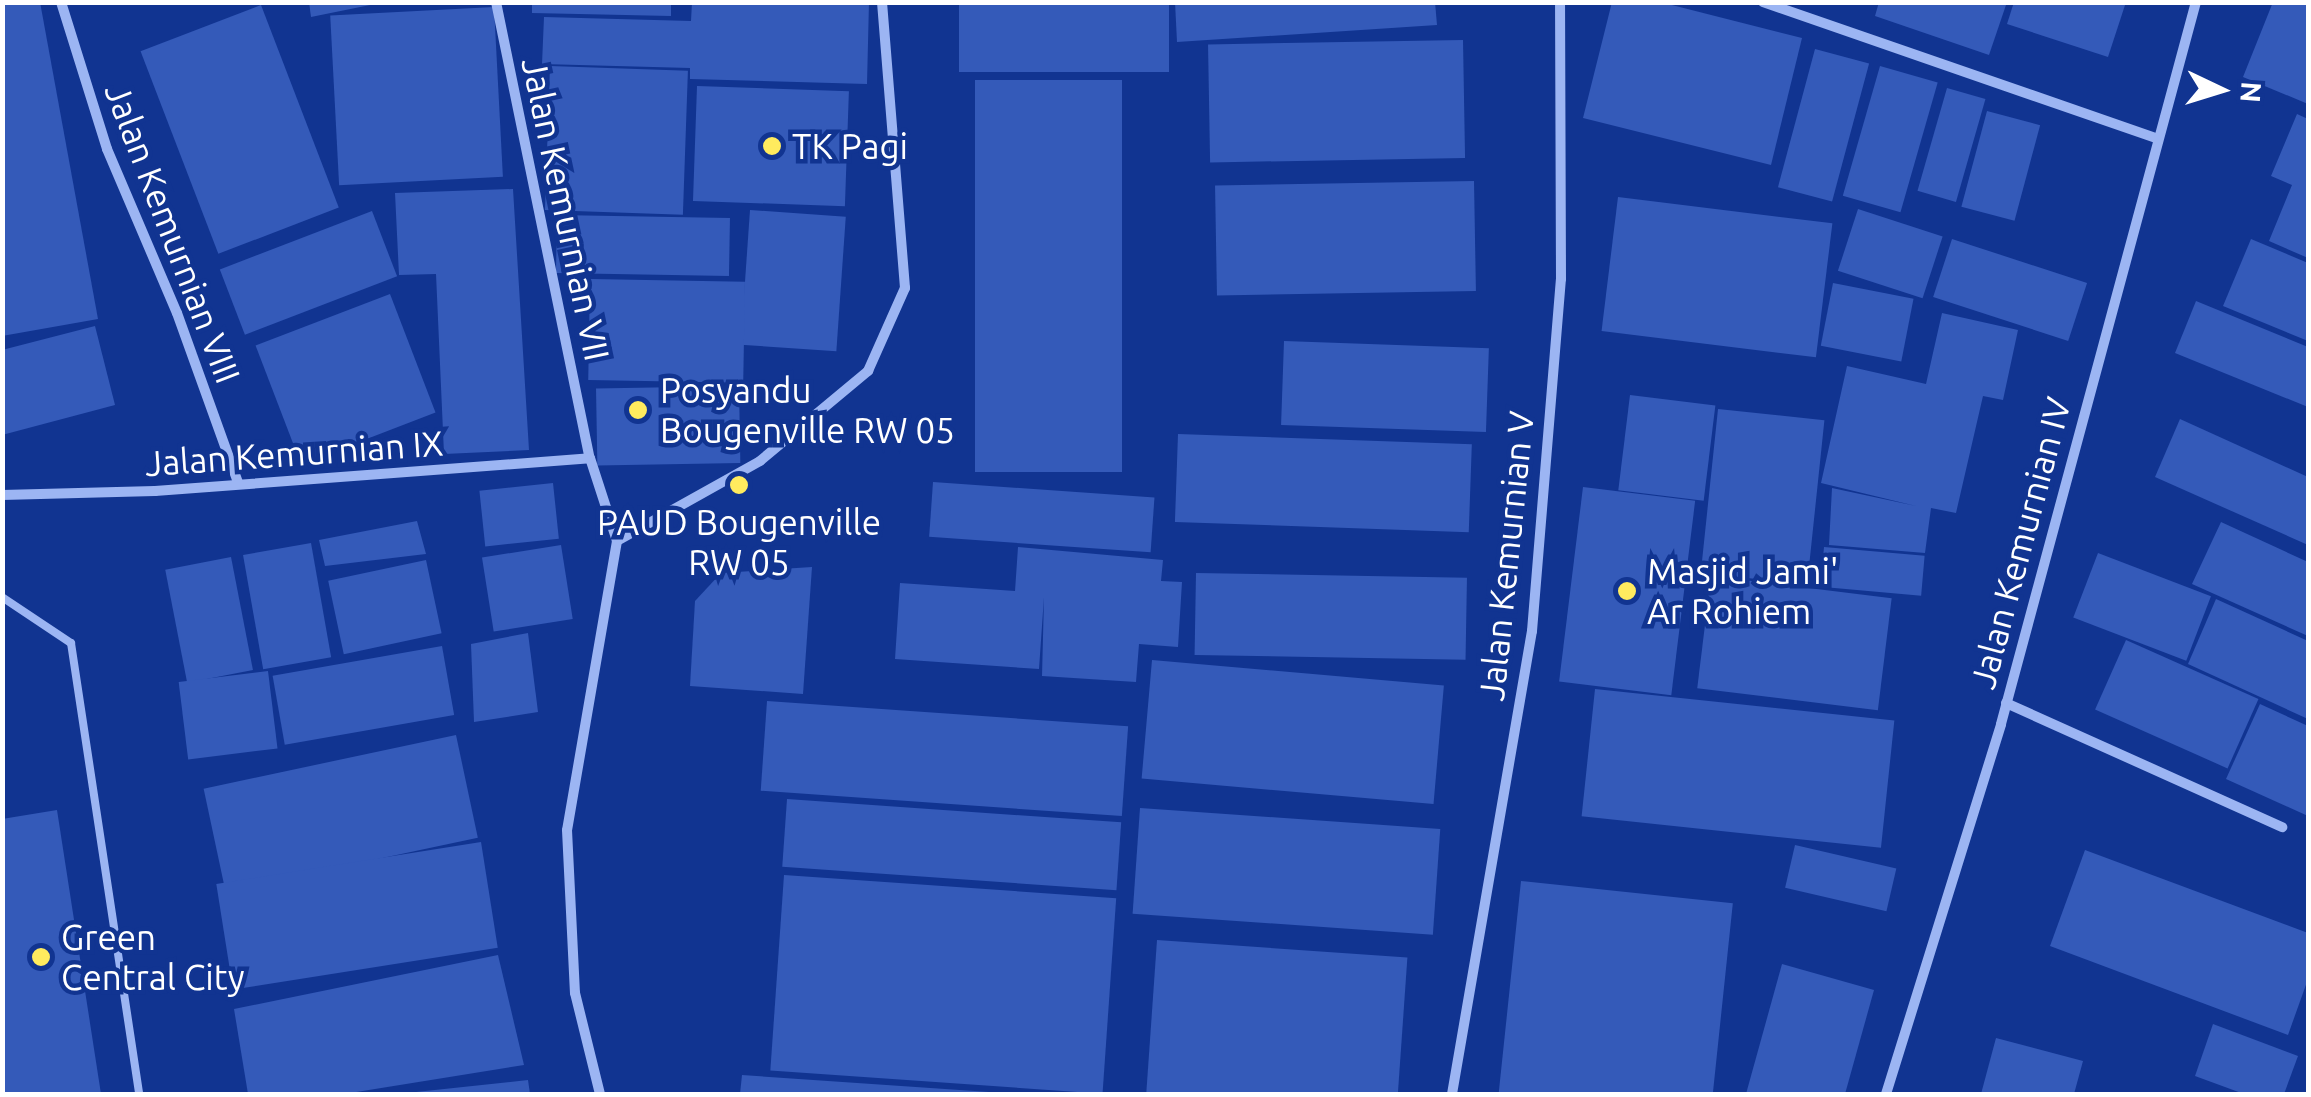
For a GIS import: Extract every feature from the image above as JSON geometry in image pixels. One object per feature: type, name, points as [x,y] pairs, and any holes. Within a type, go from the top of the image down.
[{"type":"street","name":"Jalan Kemurnian VIII","points":[[61,2],[107,148],[177,312],[238,482]]},
{"type":"street","name":"Jalan Kemurnian VII","points":[[496,2],[590,458],[617,542]]},
{"type":"street","points":[[600,1094],[576,993],[568,830],[617,542],[760,461],[868,371],[905,288],[882,2]]},
{"type":"street","name":"Jalan Kemurnian V","points":[[1452,1094],[1532,631],[1562,279],[1564,19],[1560,2]]},
{"type":"street","name":"Jalan Kemurnian V","points":[[1564,19],[1571,2]]},
{"type":"street","points":[[1763,2],[2156,138]]},
{"type":"street","name":"Jalan Kemurnian IV","points":[[1886,1094],[2006,703],[2156,138],[2196,2]]},
{"type":"street","name":"Jalan Kemurnian IX","points":[[2,495],[590,458]]},
{"type":"street","points":[[2006,703],[2282,827]]},
{"type":"lane","points":[[2,597],[71,643],[139,1094]]},
{"type":"building","points":[[2,2],[40,2],[98,319],[2,336]]},
{"type":"building","points":[[309,2],[375,2],[375,4],[311,17]]},
{"type":"building","points":[[532,2],[671,2],[671,16],[532,13]]},
{"type":"building","points":[[692,2],[869,2],[867,84],[690,79],[690,68],[542,64],[544,17],[691,21]]},
{"type":"building","points":[[959,2],[1169,2],[1169,72],[959,72]]},
{"type":"building","points":[[1175,2],[1435,2],[1437,25],[1177,42]]},
{"type":"building","points":[[1612,2],[1660,2],[1802,38],[1771,165],[1583,118]]},
{"type":"building","points":[[1879,2],[2007,2],[1989,55],[1875,16]]},
{"type":"building","points":[[2014,2],[2126,2],[2108,57],[2007,24]]},
{"type":"building","points":[[2273,2],[2308,2],[2308,104],[2243,77]]},
{"type":"building","points":[[261,5],[339,208],[218,254],[141,51]]},
{"type":"building","points":[[494,7],[503,177],[339,185],[330,16]]},
{"type":"building","points":[[1463,40],[1465,158],[1210,162],[1208,44]]},
{"type":"building","points":[[1815,49],[1869,63],[1832,202],[1778,187]]},
{"type":"building","points":[[550,66],[688,71],[683,215],[545,210]]},
{"type":"building","points":[[1880,66],[1938,83],[1900,212],[1843,196]]},
{"type":"building","points":[[975,80],[1122,80],[1122,472],[975,472]]},
{"type":"building","name":"TK Pagi","points":[[697,86],[849,91],[845,206],[693,201]]},
{"type":"building","points":[[1947,88],[1985,99],[1956,202],[1918,191]]},
{"type":"building","points":[[1987,111],[2040,125],[2015,221],[1961,207]]},
{"type":"building","points":[[2297,114],[2308,119],[2308,258],[2269,241],[2292,185],[2271,176]]},
{"type":"building","points":[[1474,181],[1476,291],[1217,296],[1215,186]]},
{"type":"building","points":[[513,189],[529,450],[444,454],[436,274],[399,275],[395,193]]},
{"type":"building","points":[[1618,197],[1832,223],[1816,357],[1602,331]]},
{"type":"building","points":[[1858,209],[1943,237],[1923,298],[1838,271]]},
{"type":"building","points":[[750,210],[846,217],[836,351],[741,345]]},
{"type":"building","points":[[372,211],[397,276],[245,335],[220,269]]},
{"type":"building","points":[[557,215],[730,218],[729,276],[556,273]]},
{"type":"building","points":[[1952,239],[2087,283],[2068,341],[1933,297]]},
{"type":"building","points":[[2251,239],[2308,263],[2308,341],[2223,306]]},
{"type":"building","points":[[590,279],[745,282],[743,383],[588,380]]},
{"type":"building","points":[[1833,283],[1913,299],[1901,361],[1821,346]]},
{"type":"building","points":[[390,294],[436,413],[301,464],[256,346]]},
{"type":"building","points":[[2196,301],[2308,347],[2308,407],[2175,353]]},
{"type":"building","points":[[1942,313],[2018,330],[2003,400],[1983,396],[1956,513],[1931,508],[1925,553],[1829,545],[1832,488],[1916,506],[1821,483],[1847,366],[1926,384]]},
{"type":"building","points":[[95,326],[115,405],[2,435],[2,350]]},
{"type":"building","points":[[1284,341],[1489,348],[1486,432],[1281,425]]},
{"type":"building","points":[[739,386],[740,463],[597,465],[596,388]]},
{"type":"building","points":[[1630,395],[1715,405],[1704,501],[1618,490]]},
{"type":"building","points":[[1718,409],[1824,420],[1807,584],[1701,573]]},
{"type":"building","points":[[2180,419],[2308,477],[2308,545],[2155,477]]},
{"type":"building","points":[[1178,434],[1472,444],[1469,532],[1175,522]]},
{"type":"building","points":[[933,482],[1154,497],[1151,552],[929,537]]},
{"type":"building","points":[[553,483],[559,539],[485,546],[479,491]]},
{"type":"building","name":"Masjid Jami' Ar Rohiem","points":[[1583,487],[1695,501],[1671,695],[1559,682]]},
{"type":"building","points":[[417,521],[426,554],[325,566],[319,540]]},
{"type":"building","points":[[2221,522],[2308,562],[2308,636],[2192,584]]},
{"type":"building","points":[[311,543],[331,657],[263,669],[243,555]]},
{"type":"building","points":[[561,545],[573,619],[494,632],[482,558]]},
{"type":"building","points":[[1018,547],[1163,560],[1161,581],[1182,582],[1178,647],[1139,644],[1136,682],[1042,676],[1044,597],[1039,669],[895,659],[900,583],[1015,591]]},
{"type":"building","points":[[1824,547],[1925,556],[1921,596],[1821,587]]},
{"type":"building","points":[[2098,553],[2211,596],[2186,661],[2073,617]]},
{"type":"building","points":[[231,557],[253,670],[187,683],[165,570]]},
{"type":"building","points":[[426,560],[442,633],[344,654],[328,581]]},
{"type":"building","points":[[812,567],[803,694],[690,686],[695,601],[721,573]]},
{"type":"building","points":[[1196,573],[1467,578],[1466,660],[1195,655]]},
{"type":"building","points":[[1711,576],[1892,598],[1878,710],[1697,688]]},
{"type":"building","points":[[2216,599],[2308,641],[2308,719],[2188,664]]},
{"type":"building","points":[[528,633],[538,712],[474,722],[471,644]]},
{"type":"building","points":[[2126,640],[2258,699],[2228,768],[2095,709]]},
{"type":"building","points":[[442,646],[454,715],[285,745],[273,676]]},
{"type":"building","points":[[1152,660],[1444,686],[1434,804],[1142,779]]},
{"type":"building","points":[[268,671],[278,748],[188,759],[179,682]]},
{"type":"building","points":[[1595,689],[1894,720],[1881,848],[1582,816]]},
{"type":"building","points":[[767,701],[1128,726],[1122,816],[761,791]]},
{"type":"building","points":[[2260,704],[2308,726],[2308,816],[2226,779]]},
{"type":"building","points":[[456,735],[478,838],[225,891],[204,789]]},
{"type":"building","points":[[787,799],[1121,822],[1116,890],[782,867]]},
{"type":"building","points":[[1140,808],[1440,829],[1433,935],[1133,914]]},
{"type":"building","name":"Green Central City","points":[[57,810],[101,1094],[2,1094],[2,819]]},
{"type":"building","points":[[481,842],[498,948],[233,990],[216,884]]},
{"type":"building","points":[[1795,845],[1896,868],[1886,911],[1785,888]]},
{"type":"building","points":[[2085,850],[2308,933],[2308,979],[2288,1035],[2050,946]]},
{"type":"building","points":[[784,875],[1116,898],[1103,1094],[770,1071]]},
{"type":"building","points":[[1521,881],[1733,903],[1713,1094],[1499,1094]]},
{"type":"building","points":[[1157,940],[1407,958],[1398,1094],[1146,1094]]},
{"type":"building","points":[[498,955],[524,1065],[344,1094],[248,1094],[234,1009]]},
{"type":"building","points":[[1782,964],[1874,990],[1845,1094],[1746,1094]]},
{"type":"building","points":[[2213,1024],[2298,1056],[2284,1094],[2244,1094],[2195,1076]]},
{"type":"building","points":[[1996,1038],[2083,1061],[2074,1094],[1981,1094]]},
{"type":"building","points":[[742,1075],[989,1092],[989,1094],[740,1094]]},
{"type":"building","points":[[528,1080],[530,1094],[416,1094],[416,1092]]},
{"type":"place","name":"TK Pagi","points":[[772,146]]},
{"type":"place","name":"Posyandu Bougenville RW 05","points":[[638,410]]},
{"type":"place","name":"PAUD Bougenville RW 05","points":[[739,485]]},
{"type":"place","name":"Masjid Jami' Ar Rohiem","points":[[1627,591]]},
{"type":"place","name":"Green Central City","points":[[41,957]]}]
